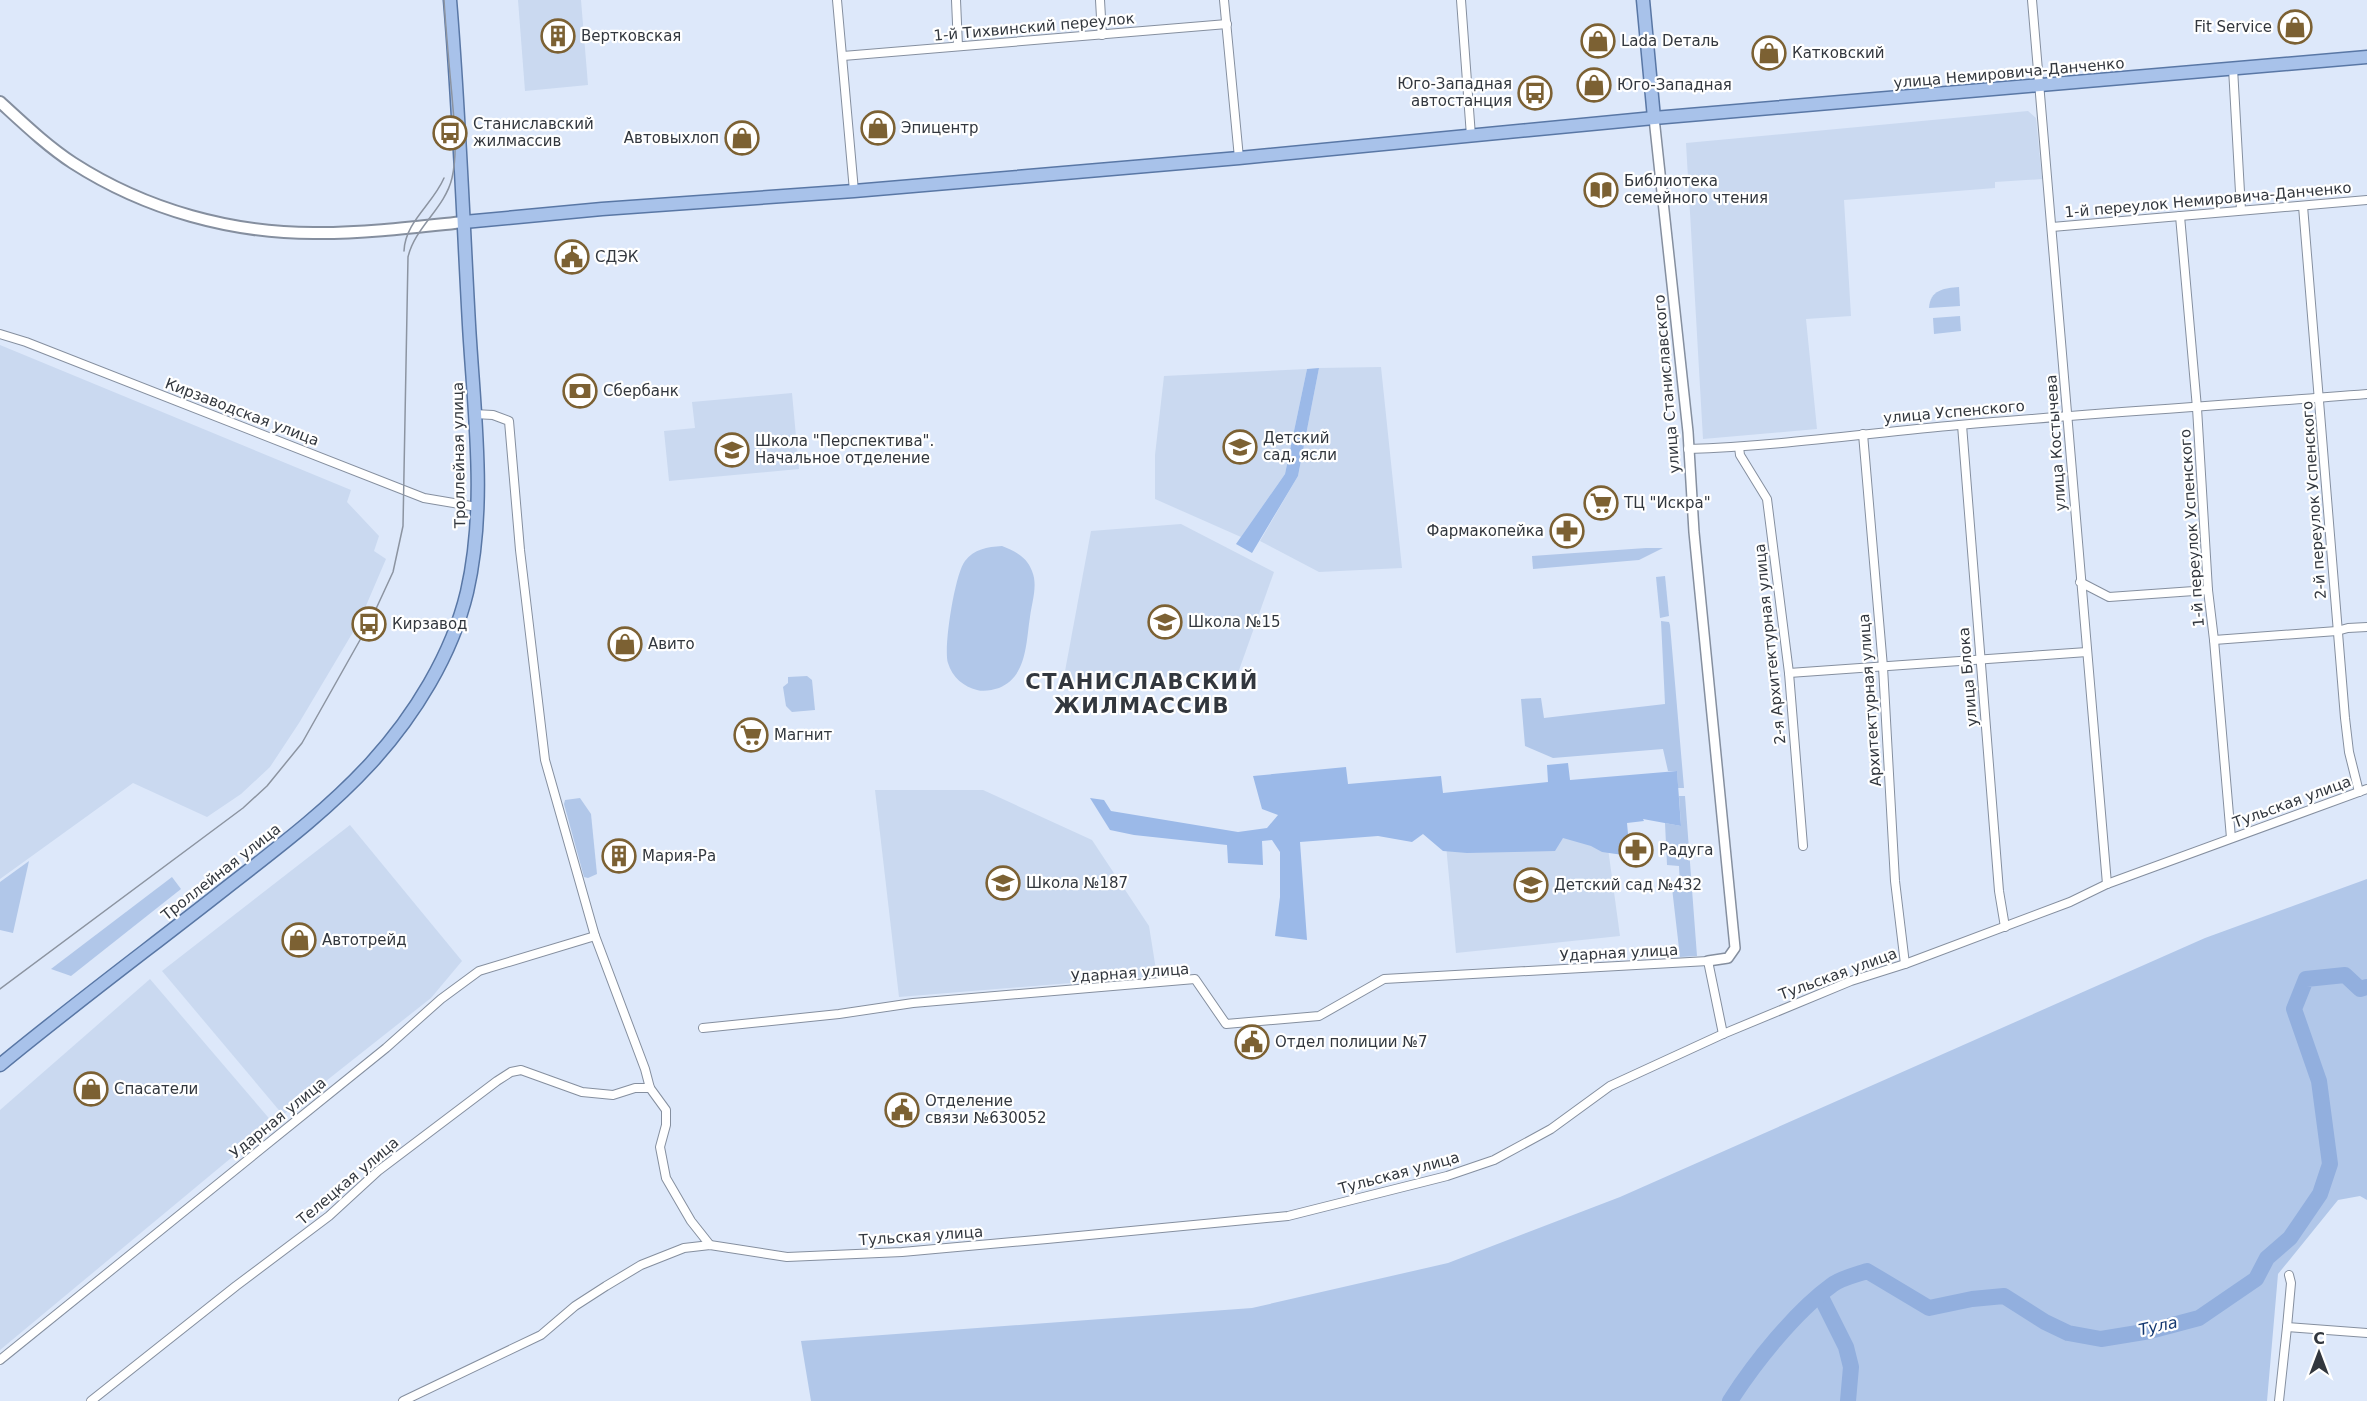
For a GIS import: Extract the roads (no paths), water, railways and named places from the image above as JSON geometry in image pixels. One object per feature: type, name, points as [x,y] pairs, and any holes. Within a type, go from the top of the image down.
[{"type":"main road","name":"Троллейная улица","points":[[0,1065],[46,1026],[255,865],[340,795],[372,762],[406,719],[431,679],[457,627],[475,551],[477,507],[462,147],[450,0]]},
{"type":"main road","name":"улица Станиславского","points":[[1643,0],[1654,118]]},
{"type":"main road","name":"улица Немировича-Данченко","points":[[464,222],[1239,158],[1654,118],[2367,57]]},
{"type":"main road","points":[[0,102],[73,163],[127,193],[174,212],[250,229],[319,233],[464,222]]},
{"type":"street","points":[[837,0],[854,191]]},
{"type":"street","points":[[956,0],[958,46]]},
{"type":"street","points":[[1101,0],[1102,35]]},
{"type":"street","points":[[1224,0],[1239,158]]},
{"type":"street","points":[[1461,0],[1471,136]]},
{"type":"street","name":"улица Костычева","points":[[2032,0],[2107,884]]},
{"type":"street","name":"1-й Тихвинский переулок","points":[[843,56],[1227,24]]},
{"type":"street","points":[[2233,68],[2241,210]]},
{"type":"street","name":"улица Станиславского","points":[[1654,118],[1676,307],[1694,532],[1735,948],[1728,958],[1708,961]]},
{"type":"street","name":"1-й переулок Немировича-Данченко","points":[[2052,226],[2367,200]]},
{"type":"street","name":"2-й переулок Успенского","points":[[2303,206],[2349,752],[2363,790]]},
{"type":"street","name":"1-й переулок Успенского","points":[[2180,216],[2197,408],[2208,590],[2231,838]]},
{"type":"street","name":"Кирзаводская улица","points":[[0,334],[37,346],[424,498],[477,507]]},
{"type":"street","name":"улица Успенского","points":[[1688,449],[1739,447],[2068,416],[2367,394]]},
{"type":"street","points":[[474,414],[493,415],[509,421],[520,550],[545,760],[595,936],[650,1088],[666,1110],[666,1125],[660,1148],[666,1178],[691,1221],[710,1245]]},
{"type":"street","name":"улица Блока","points":[[1962,425],[1999,891],[2005,927]]},
{"type":"street","name":"Архитектурная улица","points":[[1863,434],[1883,667],[1894,881],[1905,964]]},
{"type":"street","name":"2-я Архитектурная улица","points":[[1739,447],[1740,456],[1767,499],[1789,673],[1803,846]]},
{"type":"street","points":[[2080,582],[2109,597],[2208,590]]},
{"type":"street","points":[[2214,640],[2367,627]]},
{"type":"street","points":[[1789,673],[2087,652]]},
{"type":"street","name":"Тульская улица","points":[[403,1401],[541,1335],[575,1306],[641,1265],[684,1248],[710,1245],[787,1257],[891,1252],[1288,1216],[1447,1176],[1494,1160],[1551,1129],[1610,1086],[1723,1034],[1851,981],[1905,964],[2005,927],[2070,902],[2107,884],[2363,790]]},
{"type":"street","name":"Ударная улица","points":[[0,1360],[386,1048],[441,999],[479,971],[595,936]]},
{"type":"street","points":[[1708,961],[1723,1034]]},
{"type":"street","name":"Ударная улица","points":[[703,1028],[839,1014],[913,1003],[1194,979],[1226,1024],[1320,1016],[1384,979],[1708,961]]},
{"type":"street","name":"Телецкая улица","points":[[91,1401],[236,1286],[329,1216],[378,1171],[511,1072],[521,1070],[568,1088],[592,1093],[613,1095],[635,1088],[650,1088]]},
{"type":"street","points":[[2279,1401],[2287,1327],[2289,1275]]},
{"type":"street","points":[[2287,1327],[2367,1333]]},
{"type":"waterway","name":"Тула","points":[[1730,1401],[1751,1370],[1804,1309],[1836,1283],[1867,1271],[1929,1308],[1972,1299],[2004,1296],[2045,1322],[2068,1333],[2101,1339],[2150,1331],[2199,1318],[2256,1279],[2267,1258],[2290,1238],[2320,1194],[2330,1164],[2319,1081],[2294,1009],[2306,979],[2345,975],[2360,989],[2367,987]]},
{"type":"waterway","points":[[1820,1295],[1846,1347],[1851,1367],[1848,1401]]},
{"type":"tram line","points":[[0,989],[243,808],[267,786],[302,743],[369,624],[393,572],[403,526],[408,257],[417,236],[448,189],[455,158],[444,0]]},
{"type":"tram line","points":[[404,251],[409,231],[444,178]]},
{"type":"place","name":"Fit Service","points":[[2295,27]]},
{"type":"place","name":"Вертковская","points":[[558,36]]},
{"type":"place","name":"Lada Dеталь","points":[[1598,41]]},
{"type":"place","name":"Катковский","points":[[1769,53]]},
{"type":"place","name":"Юго-Западная","points":[[1594,85]]},
{"type":"place","name":"Юго-Западная автостанция","points":[[1535,93]]},
{"type":"place","name":"Эпицентр","points":[[878,128]]},
{"type":"place","name":"Станиславский жилмассив","points":[[450,133]]},
{"type":"place","name":"Автовыхлоп","points":[[742,138]]},
{"type":"place","name":"Библиотека семейного чтения","points":[[1601,190]]},
{"type":"place","name":"СДЭК","points":[[572,257]]},
{"type":"place","name":"Сбербанк","points":[[580,391]]},
{"type":"place","name":"Детский сад, ясли","points":[[1240,447]]},
{"type":"place","name":"Школа \"Перспектива\". Начальное отделение","points":[[732,450]]},
{"type":"place","name":"ТЦ \"Искра\"","points":[[1601,503]]},
{"type":"place","name":"Фармакопейка","points":[[1567,531]]},
{"type":"place","name":"Школа №15","points":[[1165,622]]},
{"type":"place","name":"Кирзавод","points":[[369,624]]},
{"type":"place","name":"Авито","points":[[625,644]]},
{"type":"place","name":"Магнит","points":[[751,735]]},
{"type":"place","name":"Радуга","points":[[1636,850]]},
{"type":"place","name":"Мария-Ра","points":[[619,856]]},
{"type":"place","name":"Школа №187","points":[[1003,883]]},
{"type":"place","name":"Детский сад №432","points":[[1531,885]]},
{"type":"place","name":"Автотрейд","points":[[299,940]]},
{"type":"place","name":"Отдел полиции №7","points":[[1252,1042]]},
{"type":"place","name":"Спасатели","points":[[91,1089]]},
{"type":"place","name":"Отделение связи №630052","points":[[902,1110]]},
{"type":"district","name":"СТАНИСЛАВСКИЙ ЖИЛМАССИВ","points":[[1142,694]]}]
